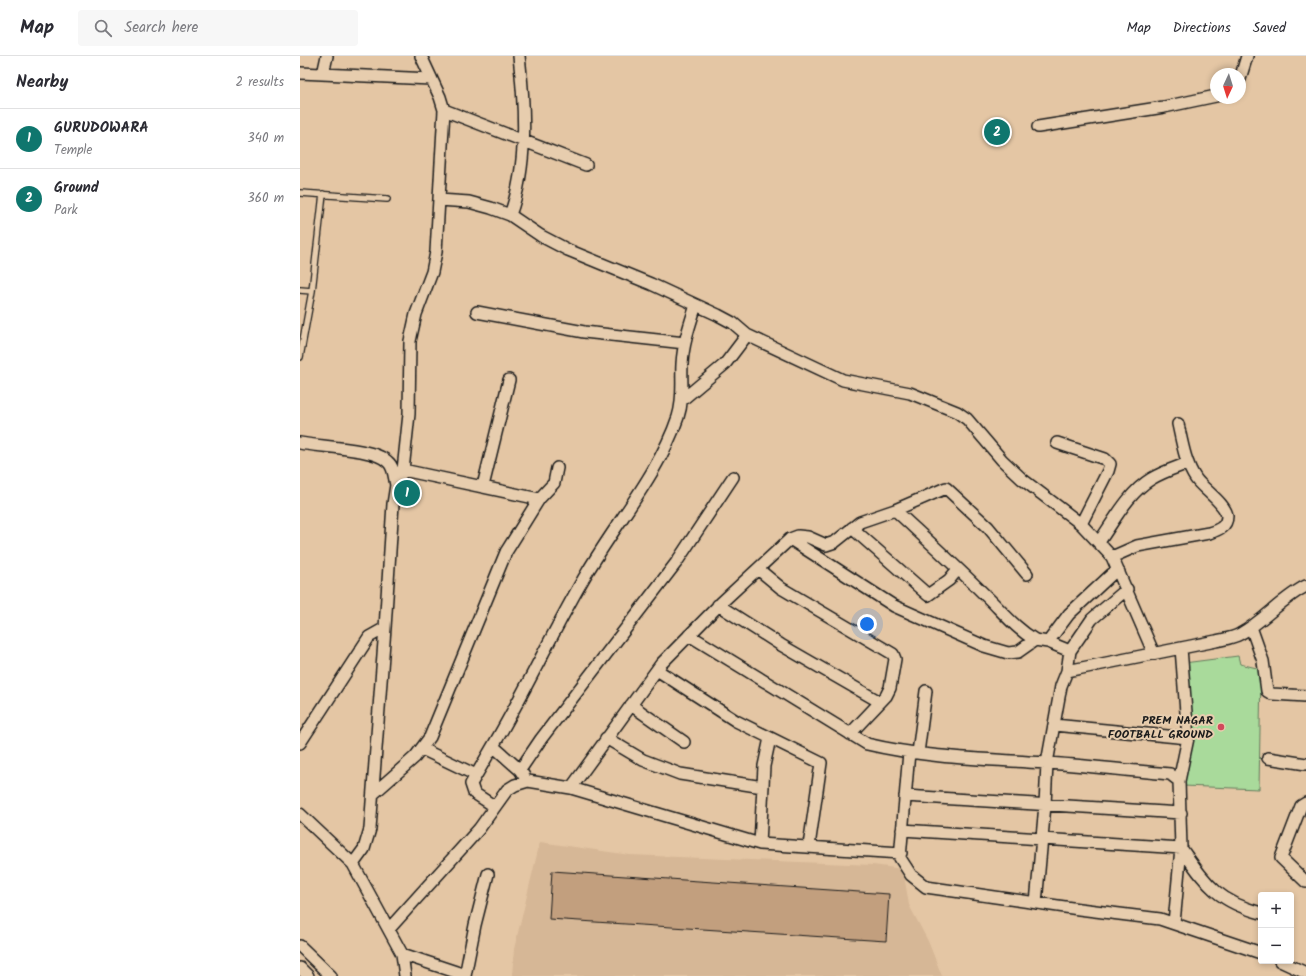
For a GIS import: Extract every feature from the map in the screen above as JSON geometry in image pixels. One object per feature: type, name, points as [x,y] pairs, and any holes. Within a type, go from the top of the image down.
[{"type":"street","points":[[323,74],[327,56]]},
{"type":"street","points":[[354,864],[364,849],[370,829],[393,504],[396,485],[403,470],[409,414],[410,341],[416,314],[432,272],[436,252],[444,110],[440,96],[421,56],[415,56]]},
{"type":"street","points":[[510,215],[521,178],[523,142],[520,56]]},
{"type":"street","points":[[1243,68],[1247,56]]},
{"type":"street","points":[[300,73],[431,79]]},
{"type":"street","points":[[1038,127],[1164,107],[1210,97]]},
{"type":"street","points":[[444,110],[523,142],[586,165]]},
{"type":"street","points":[[439,200],[469,202],[510,215],[541,236],[568,250],[651,284],[696,305],[733,323],[747,335],[843,380],[910,393],[957,412],[967,419],[1002,460],[1022,479],[1081,524],[1112,556],[1154,654]]},
{"type":"street","points":[[494,806],[474,793],[471,788],[471,784],[512,713],[588,571],[658,460],[670,437],[682,400],[682,363],[685,343],[696,305]]},
{"type":"street","points":[[478,312],[584,332],[685,343]]},
{"type":"street","points":[[682,400],[725,364],[747,335]]},
{"type":"street","points":[[483,486],[509,380]]},
{"type":"street","points":[[1112,556],[1137,546],[1220,530],[1226,524],[1227,515],[1223,507],[1196,478],[1188,463],[1178,424]]},
{"type":"street","points":[[300,443],[376,455],[388,462],[394,472],[396,485]]},
{"type":"street","points":[[1057,443],[1105,459],[1110,464],[1108,471],[1081,524]]},
{"type":"street","points":[[1099,542],[1137,490],[1149,480],[1164,472],[1188,463]]},
{"type":"street","points":[[373,794],[415,757],[430,737],[506,552],[539,499],[554,483],[557,468]]},
{"type":"street","points":[[403,470],[539,499]]},
{"type":"street","points":[[520,770],[550,727],[676,563],[733,477]]},
{"type":"street","points":[[571,788],[656,670],[718,605],[790,539],[798,536],[808,537],[826,544],[834,542],[860,522],[895,510],[946,488],[988,527],[1027,574]]},
{"type":"street","points":[[895,510],[1025,634],[1036,640],[1048,642],[1070,651]]},
{"type":"street","points":[[852,528],[928,595],[949,580],[958,569]]},
{"type":"street","points":[[790,539],[894,606],[984,646],[1008,652],[1018,652],[1036,640]]},
{"type":"street","points":[[758,569],[781,588],[893,654],[894,659],[890,688],[880,702],[850,734]]},
{"type":"street","points":[[1048,642],[1069,614],[1112,574],[1119,572]]},
{"type":"street","points":[[1066,671],[1154,654],[1239,635],[1296,591],[1306,586]]},
{"type":"street","points":[[1036,903],[1041,839],[1046,805],[1047,763],[1061,686],[1070,651],[1092,619],[1127,589]]},
{"type":"street","points":[[718,605],[781,645],[880,702]]},
{"type":"street","points":[[1251,627],[1263,661],[1267,691],[1272,694],[1306,696]]},
{"type":"street","points":[[300,743],[369,637],[385,628]]},
{"type":"street","points":[[689,635],[867,744],[914,753],[1170,774],[1179,781]]},
{"type":"street","points":[[1174,923],[1181,848],[1179,781],[1188,738],[1181,648]]},
{"type":"street","points":[[656,670],[736,721],[821,763],[809,846]]},
{"type":"street","points":[[926,691],[905,796],[900,858],[911,875],[926,887],[1160,919],[1258,952]]},
{"type":"street","points":[[630,705],[684,742]]},
{"type":"street","points":[[1054,725],[1188,738]]},
{"type":"street","points":[[606,738],[644,760],[680,774],[763,787]]},
{"type":"street","points":[[760,844],[764,766],[770,738]]},
{"type":"street","points":[[492,746],[520,770],[528,781]]},
{"type":"street","points":[[422,749],[476,775]]},
{"type":"street","points":[[1268,758],[1306,764]]},
{"type":"street","points":[[389,929],[479,829],[494,806],[507,790],[515,785],[528,781],[571,788],[760,844],[901,853]]},
{"type":"street","points":[[905,796],[1181,813]]},
{"type":"street","points":[[1306,804],[1301,806],[1281,858],[1306,882]]},
{"type":"street","points":[[300,814],[354,864],[402,954],[405,976]]},
{"type":"street","points":[[902,830],[1181,848]]},
{"type":"street","points":[[1181,848],[1203,879],[1216,893],[1232,902],[1258,912]]},
{"type":"street","points":[[402,954],[465,975],[475,925],[488,874]]},
{"type":"street","points":[[300,946],[332,976]]},
{"type":"street","points":[[1286,964],[1306,973]]},
{"type":"street","points":[[300,968],[308,976]]},
{"type":"lane","points":[[300,193],[387,199]]},
{"type":"lane","points":[[300,357],[312,291],[323,194]]},
{"type":"lane","points":[[300,290],[312,291]]},
{"type":"shaded area","points":[[540,842],[630,855],[873,865],[903,869],[909,905],[928,941],[942,976],[512,976],[514,949]]},
{"type":"green space","name":"PREM NAGAR FOOTBALL GROUND","points":[[1238,656],[1240,664],[1261,669],[1259,789],[1183,786],[1184,663]]},
{"type":"building","points":[[552,871],[889,894],[886,941],[549,919]]},
{"type":"place","name":"Ground","points":[[997,132]]},
{"type":"place","name":"GURUDOWARA","points":[[407,493]]},
{"type":"place","name":"PREM NAGAR FOOTBALL GROUND","points":[[1221,727]]}]
